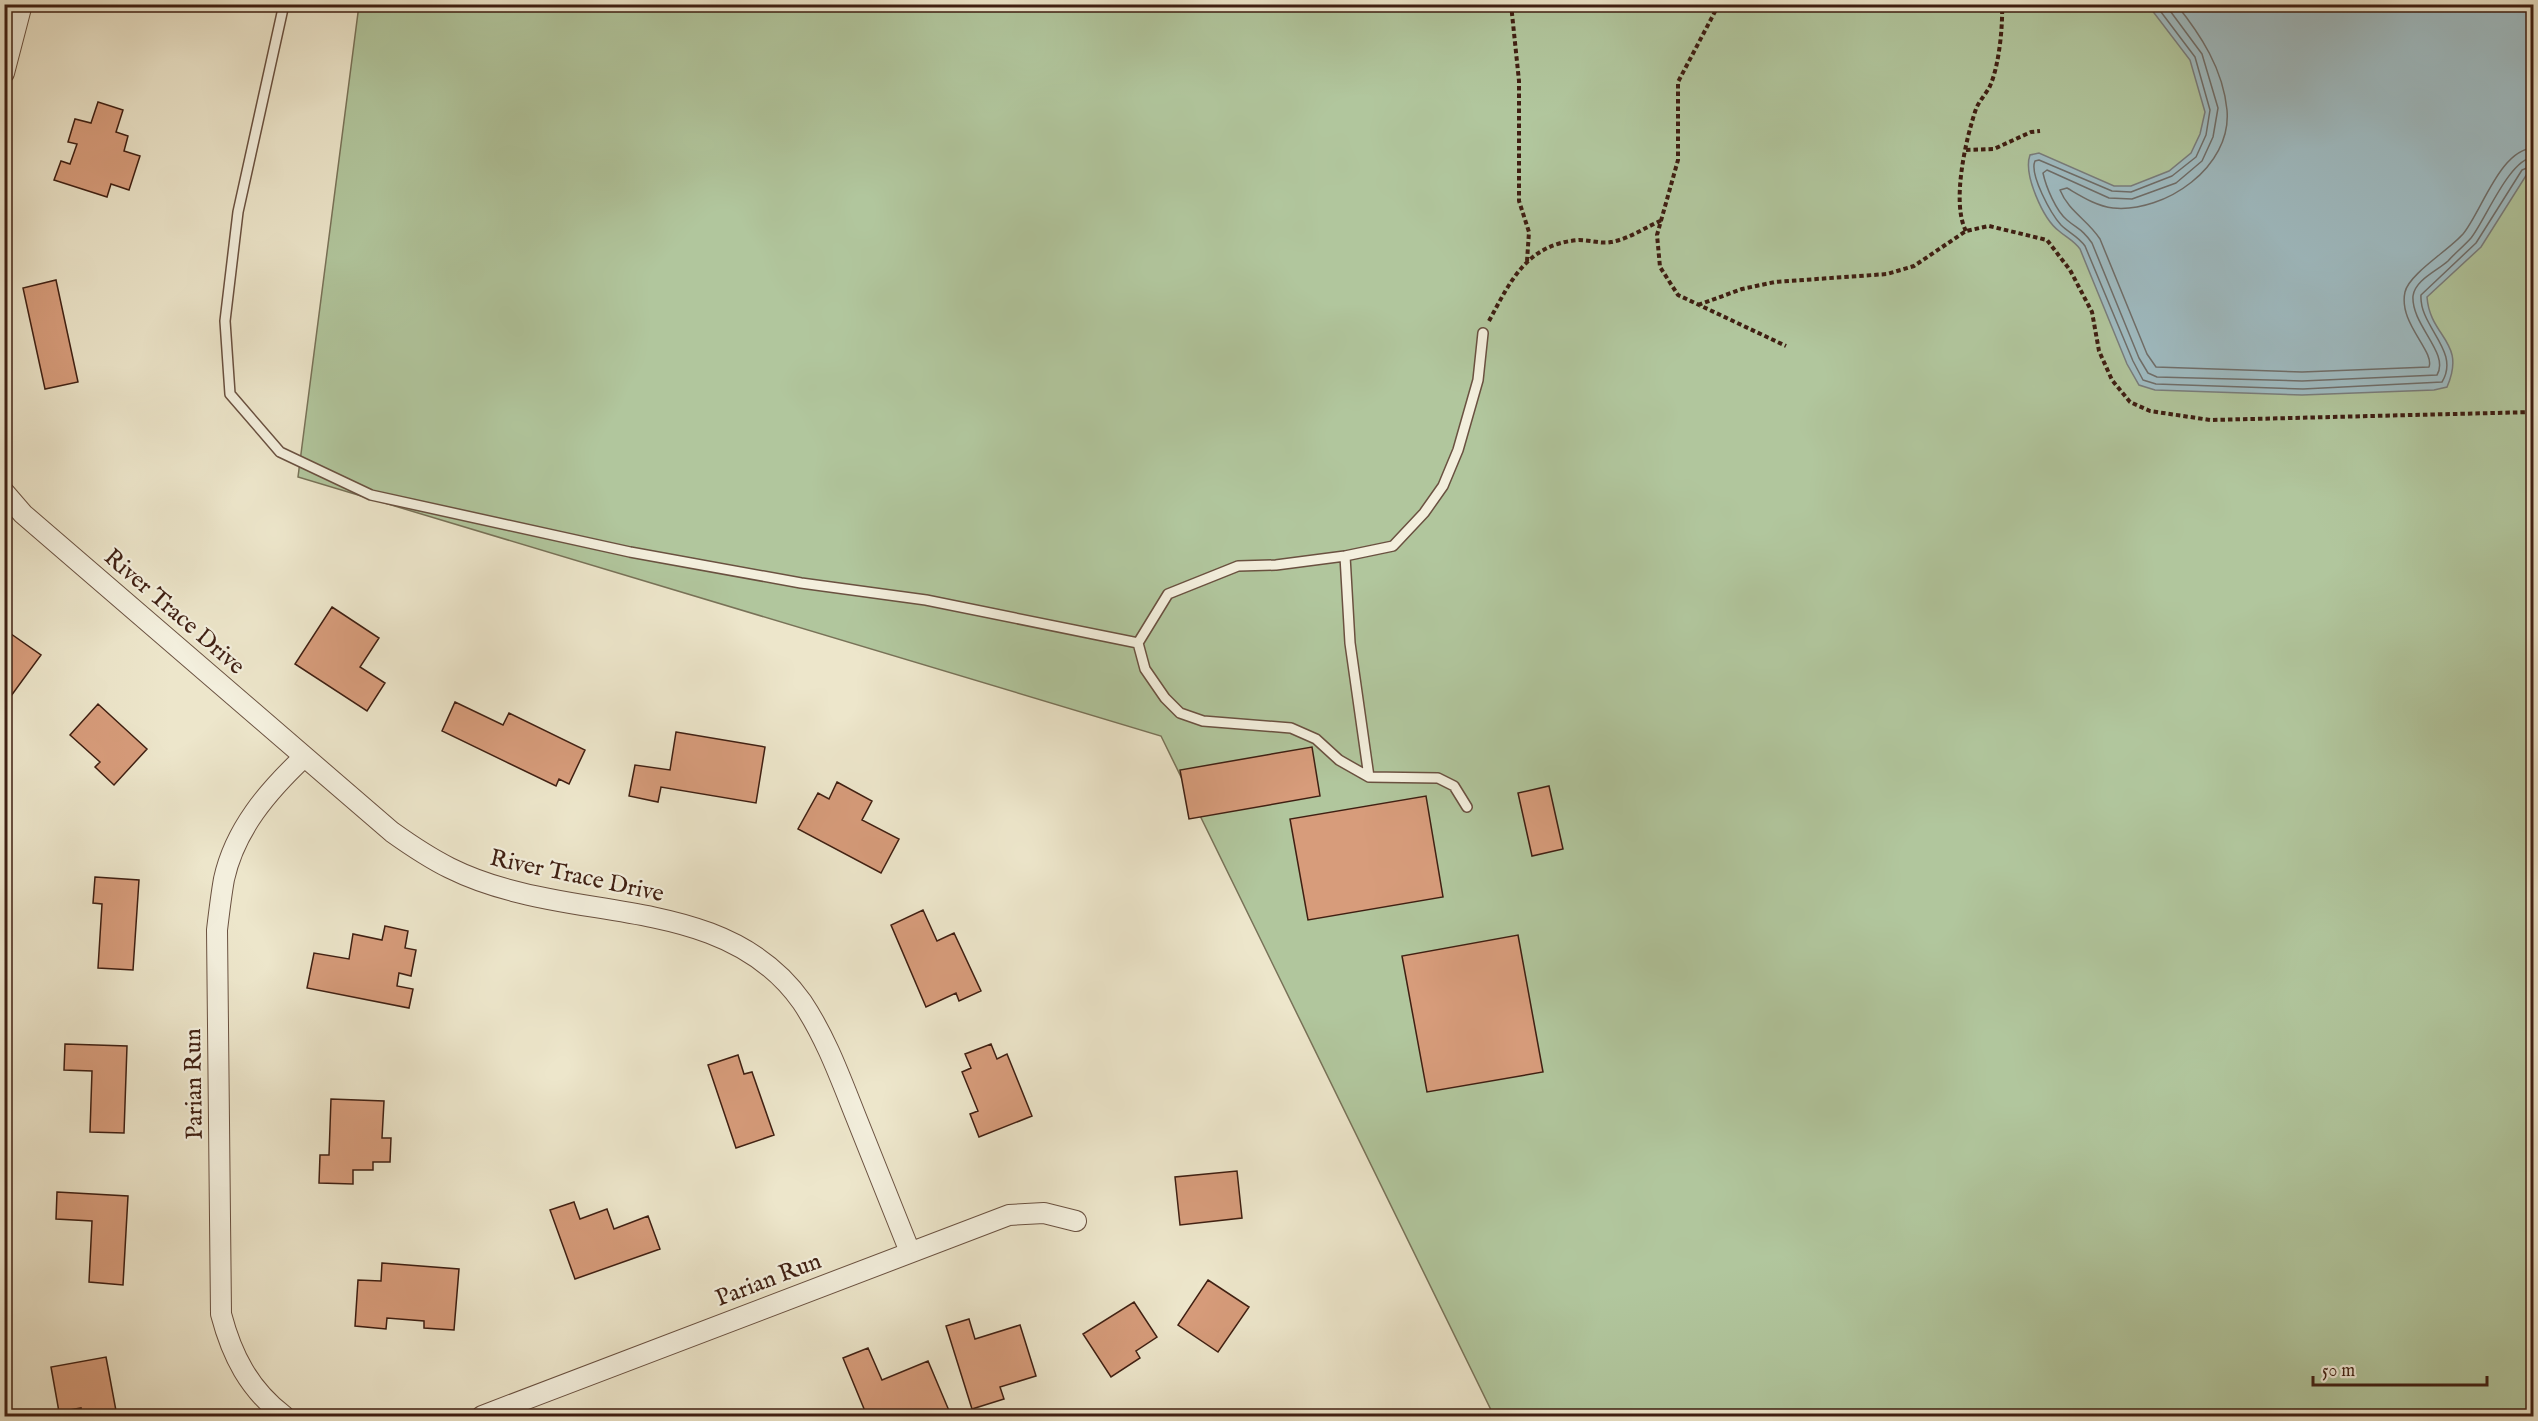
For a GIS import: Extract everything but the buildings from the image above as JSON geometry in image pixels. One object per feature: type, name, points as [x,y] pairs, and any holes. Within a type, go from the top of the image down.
[{"type":"street","points":[[4,73],[22,4]]},
{"type":"street","name":"River Trace Drive","points":[[4,492],[23,514],[304,757],[392,832],[432,861],[452,871],[514,892],[688,924],[732,942],[768,967],[800,1000],[825,1040],[910,1252]]},
{"type":"street","name":"Parian Run","points":[[285,1416],[268,1404],[245,1377],[229,1346],[221,1314],[217,930],[224,877],[241,832],[268,791],[304,757]]},
{"type":"street","name":"Parian Run","points":[[482,1416],[1009,1215],[1044,1213],[1076,1221]]},
{"type":"lane","points":[[284,4],[238,212],[225,321],[230,394],[280,453],[371,495],[596,545],[801,583],[926,600],[1138,643]]},
{"type":"lane","points":[[1467,807],[1454,786],[1438,778],[1369,777],[1339,760],[1316,739],[1291,728],[1203,721],[1180,713],[1165,698],[1145,669],[1138,643],[1168,594],[1238,566],[1276,565],[1346,556],[1393,546],[1424,513],[1443,486],[1458,450],[1478,380],[1484,333]]},
{"type":"lane","points":[[1346,556],[1350,643],[1369,777]]},
{"type":"path","points":[[1511,4],[1519,81],[1519,201],[1529,232],[1527,261]]},
{"type":"path","points":[[1719,4],[1678,82],[1678,160],[1657,235],[1660,267],[1678,295],[1786,346]]},
{"type":"path","points":[[1966,231],[1961,222],[1961,185],[1966,150],[1976,107],[1991,85],[2003,23],[2002,4]]},
{"type":"path","points":[[1966,150],[1994,149],[2031,132],[2040,131]]},
{"type":"path","points":[[1484,333],[1508,284],[1527,261],[1546,247],[1579,240],[1611,243],[1662,219]]},
{"type":"path","points":[[1698,305],[1742,289],[1775,282],[1887,274],[1914,266],[1966,231],[1989,226],[2047,240],[2070,270],[2092,312],[2099,351],[2112,380],[2130,402],[2150,411],[2210,420],[2534,412]]},
{"type":"green space","points":[[359,5],[2533,5],[2533,1416],[1494,1416],[1161,736],[298,477]]},
{"type":"water","points":[[2148,5],[2533,5],[2533,169],[2527,174],[2481,247],[2427,297],[2434,322],[2446,340],[2453,359],[2447,387],[2434,390],[2302,395],[2155,390],[2139,385],[2127,364],[2080,249],[2053,225],[2041,207],[2029,173],[2029,163],[2030,155],[2039,153],[2114,186],[2131,186],[2169,171],[2191,153],[2200,134],[2205,112],[2190,60]]}]
